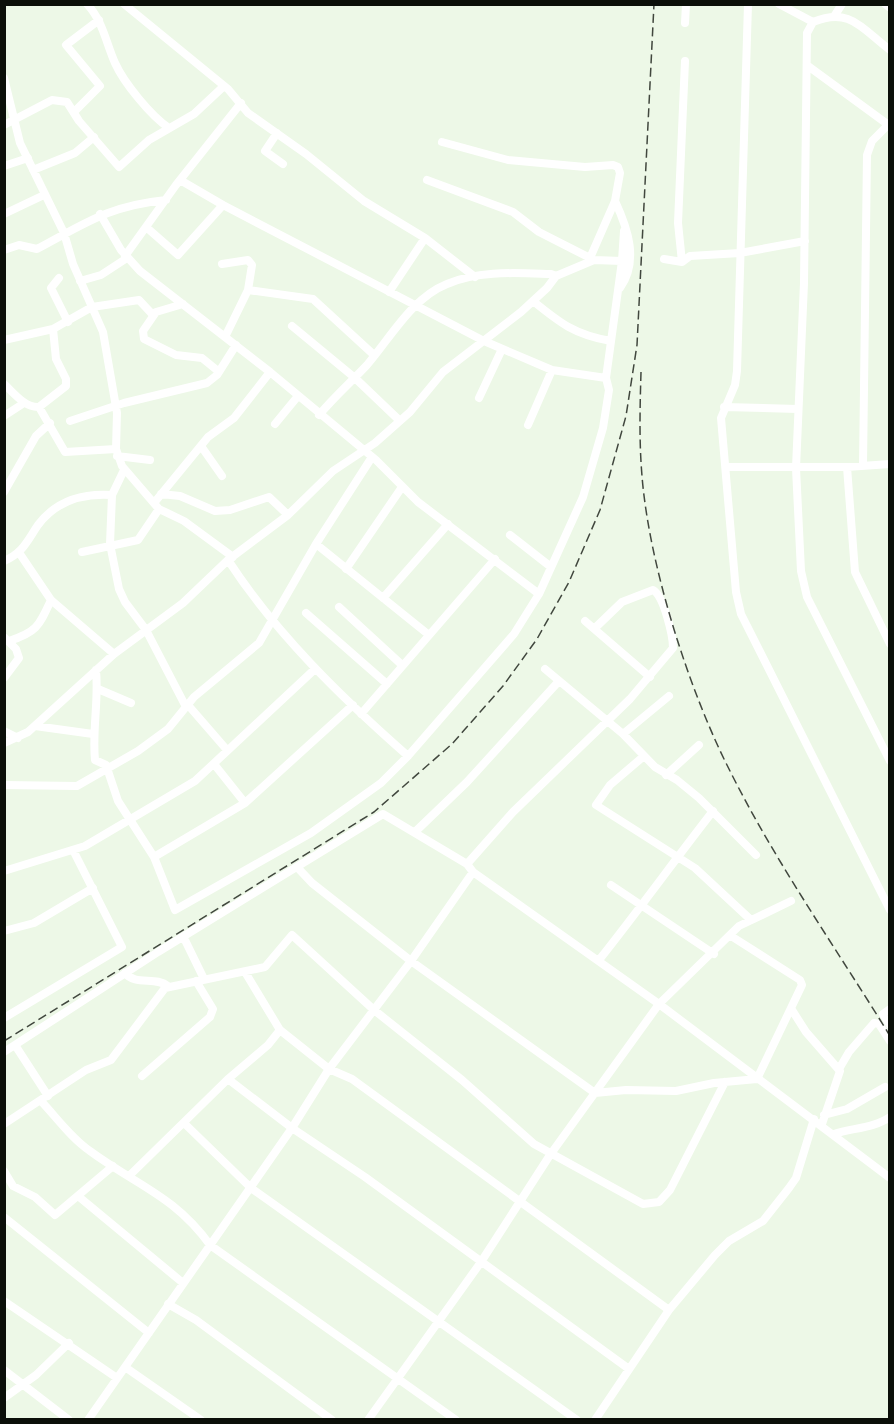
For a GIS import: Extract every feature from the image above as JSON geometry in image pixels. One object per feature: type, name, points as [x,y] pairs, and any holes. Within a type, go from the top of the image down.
[{"type":"street","points":[[87,4],[99,20],[121,74],[143,102],[169,128]]},
{"type":"street","points":[[124,4],[224,86],[248,113],[364,201],[425,238],[475,277]]},
{"type":"street","points":[[685,23],[686,4]]},
{"type":"street","points":[[748,4],[737,371],[735,385],[721,418],[735,582],[741,614],[890,910]]},
{"type":"street","points":[[779,4],[813,22]]},
{"type":"street","points":[[835,15],[842,4]]},
{"type":"street","points":[[885,4],[890,8]]},
{"type":"street","points":[[890,50],[847,18],[835,15],[813,22],[807,33],[805,241],[796,468],[803,584],[890,761]]},
{"type":"street","points":[[74,112],[100,86],[66,45],[99,20]]},
{"type":"street","points":[[682,262],[678,223],[685,61]]},
{"type":"street","points":[[808,66],[889,125],[872,141],[867,156],[863,465]]},
{"type":"street","points":[[4,78],[15,130],[64,233],[80,281],[103,332],[116,406],[117,452],[124,470],[157,506],[184,521],[230,558],[254,597],[315,669],[408,756]]},
{"type":"street","points":[[4,125],[52,100],[67,102],[119,167],[149,140],[194,114],[224,86]]},
{"type":"street","points":[[80,281],[101,275],[126,257],[180,180],[241,103]]},
{"type":"street","points":[[277,133],[264,151],[283,164]]},
{"type":"street","points":[[33,170],[75,153],[94,137]]},
{"type":"street","points":[[319,415],[355,378],[414,306],[447,284],[475,277],[521,273],[556,276],[592,259],[615,201],[620,173],[613,165],[585,167],[508,160],[442,142]]},
{"type":"street","points":[[4,166],[28,158]]},
{"type":"street","points":[[180,180],[223,205],[484,341],[552,370],[606,378]]},
{"type":"street","points":[[427,180],[513,212],[539,232],[592,259],[622,261]]},
{"type":"street","points":[[4,214],[44,195]]},
{"type":"street","points":[[4,250],[19,245],[37,249],[100,214],[129,205],[166,200]]},
{"type":"street","points":[[615,201],[625,224],[629,243],[630,270],[620,288]]},
{"type":"street","points":[[146,227],[178,255],[223,205]]},
{"type":"street","points":[[100,214],[126,257],[270,372],[368,454],[402,487],[539,594]]},
{"type":"street","points":[[96,670],[98,689],[93,734],[95,760],[104,762],[114,793],[129,821],[154,857],[154,863],[177,910],[330,821],[381,783],[408,756],[514,634],[539,594],[569,532],[593,465],[603,428],[609,390],[606,378],[620,288],[625,224]]},
{"type":"street","points":[[389,292],[425,238]]},
{"type":"street","points":[[664,259],[682,262],[690,256],[740,253],[805,241]]},
{"type":"street","points":[[222,264],[251,261],[248,290],[225,337]]},
{"type":"street","points":[[4,785],[71,787],[107,769],[161,734],[203,688],[259,643],[368,454],[443,372],[533,301],[555,281],[556,276]]},
{"type":"street","points":[[59,279],[52,286],[52,291],[68,321]]},
{"type":"street","points":[[248,290],[313,299],[375,355]]},
{"type":"street","points":[[4,340],[53,328],[92,307],[139,300],[153,315]]},
{"type":"street","points":[[533,301],[570,330],[587,337],[611,341]]},
{"type":"street","points":[[183,304],[161,310],[153,315],[143,331],[148,342],[176,355],[202,358],[218,371]]},
{"type":"street","points":[[292,326],[355,378],[400,421]]},
{"type":"street","points":[[39,407],[67,385],[56,359],[53,328]]},
{"type":"street","points":[[70,421],[116,406],[207,383],[213,380],[236,345]]},
{"type":"street","points":[[478,398],[502,349]]},
{"type":"street","points":[[528,425],[552,370]]},
{"type":"street","points":[[82,552],[142,537],[161,494],[208,437],[234,418],[270,372]]},
{"type":"street","points":[[4,384],[24,403],[39,407],[66,452],[117,452],[150,460]]},
{"type":"street","points":[[275,424],[298,396]]},
{"type":"street","points":[[4,416],[24,403]]},
{"type":"street","points":[[724,407],[798,409]]},
{"type":"street","points":[[4,492],[36,436],[50,423]]},
{"type":"street","points":[[201,447],[222,476]]},
{"type":"street","points":[[4,743],[18,738],[35,726],[114,654],[183,603],[230,558],[288,515],[333,471],[368,454]]},
{"type":"street","points":[[726,467],[796,468],[890,464]]},
{"type":"street","points":[[847,467],[855,572],[890,644]]},
{"type":"street","points":[[124,470],[112,495],[110,544],[120,595],[146,630],[187,706],[227,750]]},
{"type":"street","points":[[346,568],[402,487]]},
{"type":"street","points":[[161,494],[180,496],[215,512],[269,497],[288,515]]},
{"type":"street","points":[[4,561],[20,554],[40,523],[55,506],[80,498],[112,495]]},
{"type":"street","points":[[383,598],[448,524]]},
{"type":"street","points":[[510,535],[551,567]]},
{"type":"street","points":[[316,543],[429,635]]},
{"type":"street","points":[[20,554],[51,600],[114,654]]},
{"type":"street","points":[[362,714],[495,559]]},
{"type":"street","points":[[467,864],[491,834],[650,677],[673,648],[657,593],[650,590],[622,602],[595,628]]},
{"type":"street","points":[[4,678],[20,658],[7,639],[25,636],[38,627],[51,600]]},
{"type":"street","points":[[339,607],[402,665]]},
{"type":"street","points":[[306,613],[387,684]]},
{"type":"street","points":[[585,621],[650,677]]},
{"type":"street","points":[[4,872],[73,850],[129,821],[195,781],[315,669]]},
{"type":"street","points":[[545,669],[623,734],[666,775],[677,780],[756,855]]},
{"type":"street","points":[[416,831],[474,775],[559,681]]},
{"type":"street","points":[[98,689],[131,703]]},
{"type":"street","points":[[623,734],[669,696]]},
{"type":"street","points":[[154,857],[245,803],[353,705]]},
{"type":"street","points":[[35,726],[93,734]]},
{"type":"street","points":[[4,731],[18,738]]},
{"type":"street","points":[[666,775],[699,745]]},
{"type":"street","points":[[644,756],[610,785],[596,806],[695,868],[751,920]]},
{"type":"street","points":[[214,764],[245,803]]},
{"type":"street","points":[[599,960],[644,905],[678,856],[713,812]]},
{"type":"street","points":[[4,1052],[124,974],[336,845],[380,815],[388,816],[467,864],[473,872],[599,960],[757,1079],[818,1121],[890,1178]]},
{"type":"street","points":[[5,1017],[122,947],[73,850]]},
{"type":"street","points":[[297,867],[312,883],[411,961],[595,1093],[626,1090],[676,1091],[757,1079]]},
{"type":"street","points":[[88,1419],[251,1188],[329,1069],[411,961],[473,872]]},
{"type":"street","points":[[611,885],[714,954]]},
{"type":"street","points":[[4,931],[34,923],[93,888]]},
{"type":"street","points":[[368,1419],[396,1377],[481,1262],[550,1155],[659,1004],[743,924],[791,900]]},
{"type":"street","points":[[4,1124],[86,1070],[111,1060],[158,996],[168,986],[266,967],[272,963],[284,943],[294,935],[374,1010],[550,1155],[568,1161],[634,1200],[648,1204],[659,1202],[670,1190],[725,1082]]},
{"type":"street","points":[[731,936],[800,980],[802,986],[757,1079]]},
{"type":"street","points":[[142,1076],[210,1017],[213,1009],[184,938]]},
{"type":"street","points":[[245,972],[280,1030],[329,1069],[352,1079],[669,1310]]},
{"type":"street","points":[[124,974],[130,979],[160,982],[168,986]]},
{"type":"street","points":[[890,1009],[883,1014],[890,1025]]},
{"type":"street","points":[[792,1010],[818,1047],[839,1069]]},
{"type":"street","points":[[595,1419],[669,1310],[721,1247],[763,1221],[796,1178],[818,1121],[824,1115],[839,1069],[849,1052],[874,1023],[879,1024],[890,1041]]},
{"type":"street","points":[[129,1176],[185,1124],[228,1079],[268,1045],[280,1030]]},
{"type":"street","points":[[15,1045],[44,1099],[81,1144],[178,1208],[195,1224],[210,1245],[456,1419]]},
{"type":"street","points":[[228,1079],[292,1128],[629,1369]]},
{"type":"street","points":[[824,1115],[847,1109],[885,1087]]},
{"type":"street","points":[[834,1134],[877,1125],[890,1118]]},
{"type":"street","points":[[185,1124],[251,1188],[577,1419]]},
{"type":"street","points":[[4,1171],[14,1186],[35,1197],[55,1215],[113,1166]]},
{"type":"street","points":[[78,1196],[183,1283]]},
{"type":"street","points":[[4,1217],[148,1333]]},
{"type":"street","points":[[4,1301],[69,1343],[117,1378]]},
{"type":"street","points":[[168,1304],[196,1320],[332,1419]]},
{"type":"street","points":[[4,1398],[24,1385],[69,1343]]},
{"type":"street","points":[[125,1366],[201,1419]]},
{"type":"street","points":[[4,1370],[69,1419]]},
{"type":"railway","points":[[4,1041],[374,812],[452,744],[503,686],[537,639],[569,582],[600,510],[626,416],[637,345],[654,4]]},
{"type":"railway","points":[[641,372],[640,450],[646,511],[673,627],[700,704],[730,771],[767,839],[890,1036]]}]
